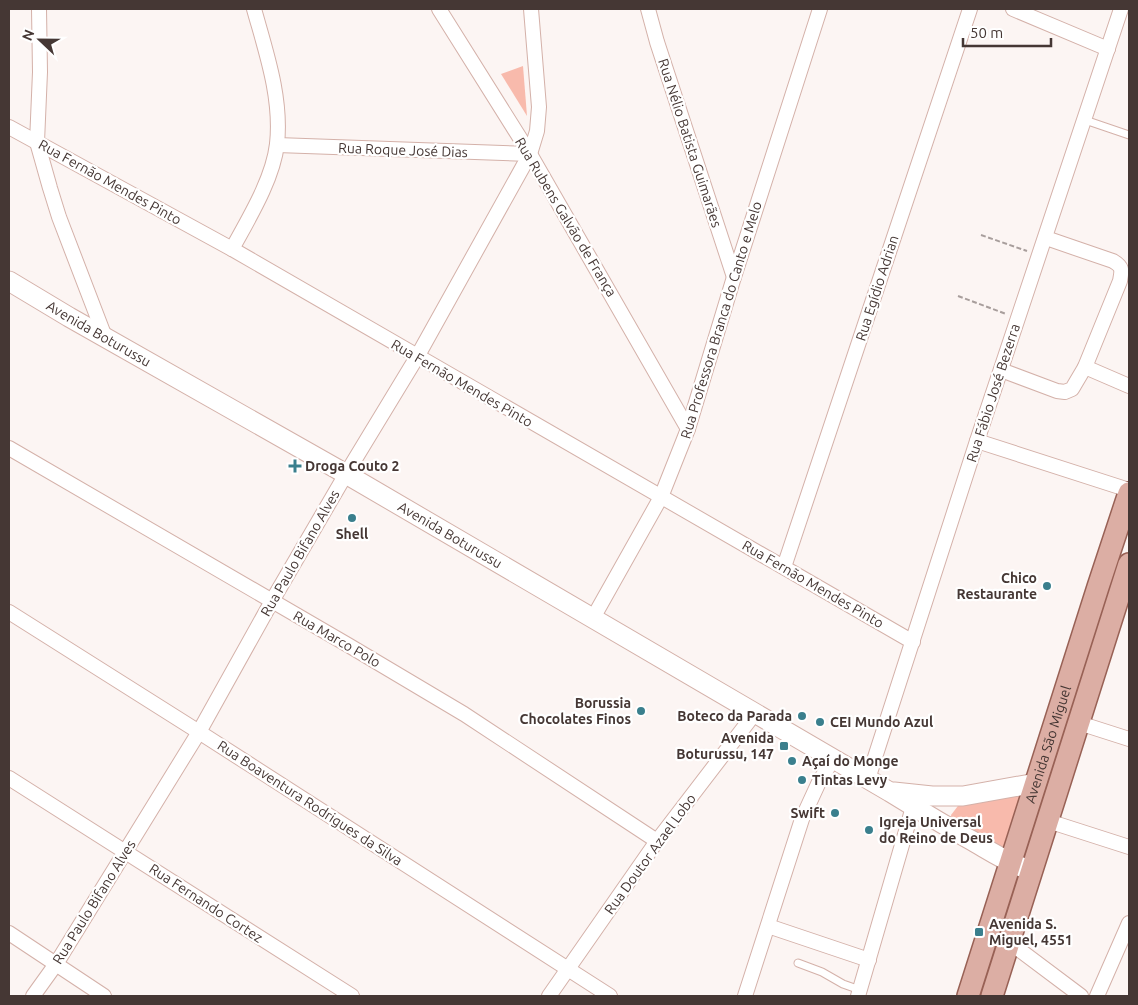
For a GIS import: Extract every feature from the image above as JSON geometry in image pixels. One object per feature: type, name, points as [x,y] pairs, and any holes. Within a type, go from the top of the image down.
[{"type":"main road","name":"Avenida Boturussu","points":[[9,281],[346,474],[952,830],[1010,863],[1032,871]]},
{"type":"main road","name":"Avenida São Miguel","points":[[968,996],[1129,491]]},
{"type":"main road","name":"Avenida São Miguel","points":[[992,996],[1129,564]]},
{"type":"main road","name":"Avenida Boturussu","points":[[890,792],[932,796],[963,796],[1036,783]]},
{"type":"main road","points":[[1036,783],[1043,786],[1054,800]]},
{"type":"main road","points":[[952,830],[951,812],[963,796]]},
{"type":"street","points":[[39,9],[40,72],[37,142],[59,217],[105,337]]},
{"type":"street","points":[[232,249],[269,174],[276,145],[278,116],[275,88],[254,9]]},
{"type":"street","name":"Rua Rubens Galvão de França","points":[[439,9],[530,154],[688,428]]},
{"type":"street","name":"Rua Paulo Bifano Alves","points":[[33,996],[56,964],[199,732],[272,601],[417,357],[530,154],[536,132],[538,107],[531,9]]},
{"type":"street","name":"Rua Nélio Batista Guimarães","points":[[648,9],[657,42],[734,277]]},
{"type":"street","name":"Rua Professora Branca do Canto e Melo","points":[[593,618],[661,497],[688,428],[820,9]]},
{"type":"street","name":"Rua Egídio Adrian","points":[[784,567],[970,9]]},
{"type":"street","points":[[1013,9],[1108,49]]},
{"type":"street","name":"Rua Fábio José Bezerra","points":[[868,779],[977,441],[1121,9]]},
{"type":"street","name":"Rua Fernão Mendes Pinto","points":[[9,127],[232,249],[913,642]]},
{"type":"street","name":"Rua Roque José Dias","points":[[276,145],[530,154]]},
{"type":"street","points":[[1001,370],[1050,389],[1066,392],[1072,389],[1086,367],[1120,281],[1122,271],[1119,265],[1113,261],[1046,238]]},
{"type":"street","points":[[1086,367],[1129,386]]},
{"type":"street","points":[[977,441],[1129,491]]},
{"type":"street","name":"Rua Marco Polo","points":[[9,448],[464,714],[657,841]]},
{"type":"street","name":"Rua Boaventura Rodrigues da Silva","points":[[9,612],[610,996]]},
{"type":"street","name":"Rua Doutor Azael Lobo","points":[[550,996],[657,841],[755,713]]},
{"type":"street","points":[[1079,723],[1129,739]]},
{"type":"street","points":[[746,996],[802,819],[819,782],[833,759]]},
{"type":"street","name":"Rua Fernando Cortez","points":[[9,778],[352,996]]},
{"type":"street","points":[[859,993],[913,807]]},
{"type":"street","points":[[1048,820],[1129,847]]},
{"type":"street","points":[[1096,996],[1129,924]]},
{"type":"street","points":[[768,926],[869,960]]},
{"type":"street","points":[[9,933],[104,996]]},
{"type":"street","points":[[1009,942],[1081,996]]},
{"type":"lane","points":[[1085,120],[1129,135]]},
{"type":"lane","points":[[798,963],[822,972],[859,993]]},
{"type":"path","points":[[981,235],[1039,255]]},
{"type":"path","points":[[958,296],[1018,318]]},
{"type":"shaded area","points":[[523,66],[527,116],[501,74]]},
{"type":"shaded area","points":[[1030,787],[1008,856],[953,827],[951,815],[961,802]]},
{"type":"place","name":"Droga Couto 2","points":[[295,466]]},
{"type":"place","name":"Shell","points":[[352,518]]},
{"type":"place","name":"Chico Restaurante","points":[[1047,586]]},
{"type":"place","name":"Borussia Chocolates Finos","points":[[641,711]]},
{"type":"place","name":"Boteco da Parada","points":[[802,716]]},
{"type":"place","name":"CEI Mundo Azul","points":[[820,722]]},
{"type":"place","name":"Avenida Boturussu, 147","points":[[784,746]]},
{"type":"place","name":"Açaí do Monge","points":[[792,761]]},
{"type":"place","name":"Tintas Levy","points":[[802,780]]},
{"type":"place","name":"Swift","points":[[835,813]]},
{"type":"place","name":"Igreja Universal do Reino de Deus","points":[[869,830]]},
{"type":"place","name":"Avenida S. Miguel, 4551","points":[[979,932]]}]
